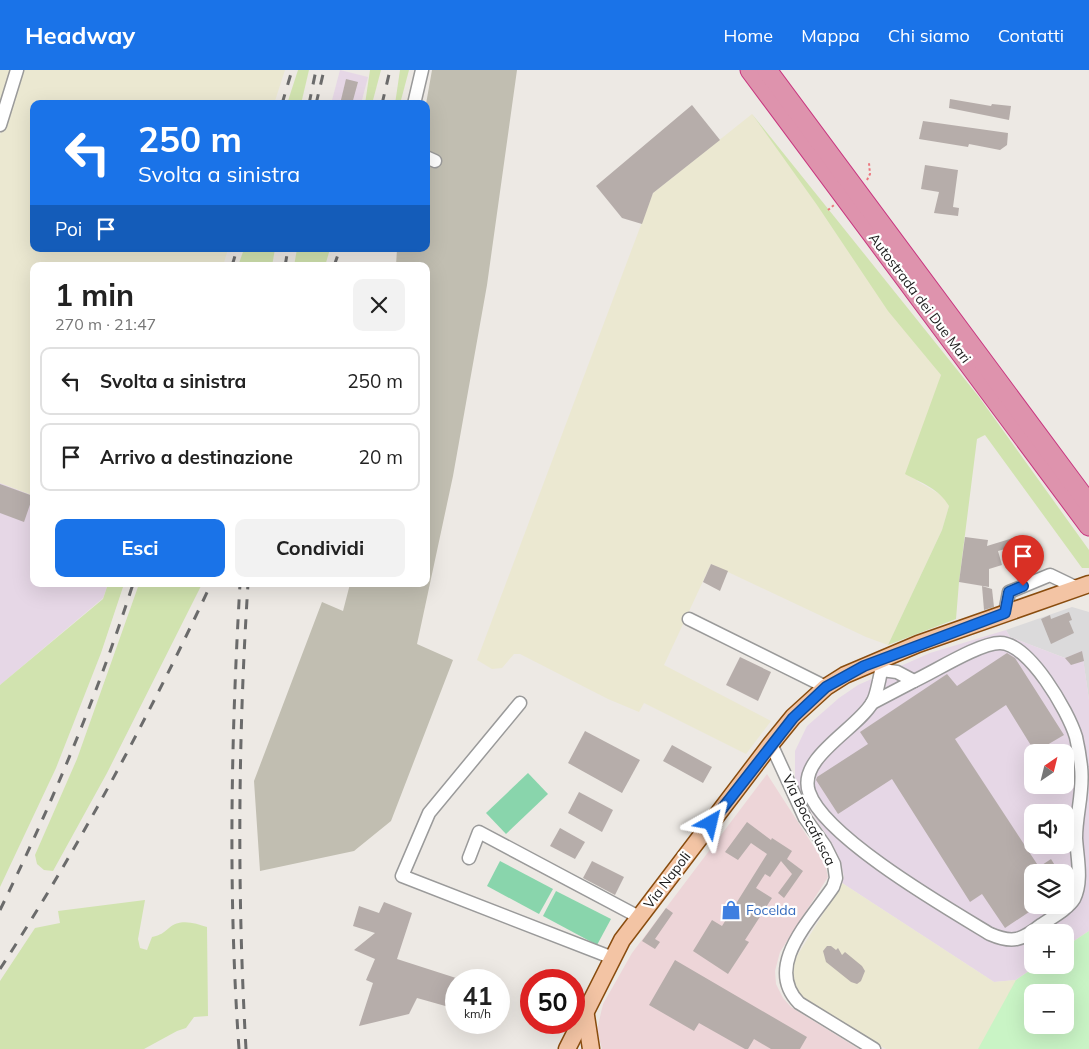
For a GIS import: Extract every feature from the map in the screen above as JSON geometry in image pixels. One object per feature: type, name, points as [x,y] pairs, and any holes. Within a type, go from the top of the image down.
[{"type":"highway","name":"Autostrada dei Due Mari","points":[[750,70],[1089,526]]},
{"type":"highway","name":"Autostrada dei Due Mari","points":[[767,70],[1089,504]]},
{"type":"main road","name":"Via Napoli","points":[[567,1049],[622,940],[771,744],[793,718],[826,687],[845,675],[881,665],[1005,613],[1085,586]]},
{"type":"main road","name":"Via Napoli","points":[[578,1049],[588,1009]]},
{"type":"main road","points":[[588,1009],[591,1049]]},
{"type":"street","points":[[0,125],[18,70]]},
{"type":"street","points":[[415,100],[422,70]]},
{"type":"street","points":[[689,619],[826,687]]},
{"type":"street","points":[[872,703],[983,647],[999,643],[1012,644],[1031,660],[1066,714],[1076,736],[1081,766],[1082,794],[1076,837],[1079,880],[1074,899],[1036,929],[1016,940],[1006,941],[990,934],[866,853],[843,836],[822,813],[809,794],[806,783],[808,775],[819,756],[862,716],[872,703],[881,665],[914,681]]},
{"type":"street","points":[[520,703],[429,813],[402,876],[613,958]]},
{"type":"street","name":"Via Boccafusca","points":[[771,744],[805,818],[825,846],[834,864],[836,878],[833,887],[790,951],[784,970],[785,981],[792,996],[799,1003],[874,1049]]},
{"type":"street","points":[[469,858],[479,832],[639,917]]},
{"type":"path","points":[[866,182],[870,174],[870,163]]},
{"type":"path","points":[[828,210],[836,204]]},
{"type":"shaded area","points":[[0,70],[15,70],[0,115]]},
{"type":"shaded area","points":[[22,70],[285,70],[275,100],[30,100],[30,252],[227,252],[224,262],[30,262],[30,494],[0,483],[0,135]]},
{"type":"shaded area","points":[[340,70],[368,77],[362,100],[332,100]]},
{"type":"shaded area","points":[[432,70],[517,70],[487,285],[453,476],[430,583],[430,262],[396,262],[397,252],[430,252],[430,100],[427,100]]},
{"type":"shaded area","points":[[752,114],[941,375],[917,481],[943,496],[949,506],[942,530],[888,645],[866,637],[711,564],[664,665],[771,721],[746,754],[644,703],[639,712],[608,699],[520,654],[514,654],[502,668],[492,669],[477,660],[653,193]]},
{"type":"shaded area","points":[[0,483],[30,494],[30,587],[107,587],[103,598],[0,685]]},
{"type":"shaded area","points":[[349,587],[429,587],[417,644],[453,660],[391,821],[354,851],[260,871],[254,781],[322,602],[343,611]]},
{"type":"shaded area","points":[[1072,607],[1089,612],[1089,700],[1082,652],[1065,658],[1010,637],[1006,630]]},
{"type":"shaded area","points":[[1006,630],[1010,637],[1065,658],[1082,651],[1089,700],[1089,931],[1074,941],[1074,924],[1024,924],[1025,974],[1016,980],[994,982],[842,883],[844,877],[841,862],[832,843],[795,788],[795,751],[807,726],[839,698],[858,685],[930,653]]},
{"type":"shaded area","points":[[767,774],[825,864],[828,877],[780,952],[775,971],[776,984],[783,998],[791,1007],[859,1049],[602,1049],[597,1030],[603,1004],[632,953]]},
{"type":"shaded area","points":[[842,883],[994,982],[1016,980],[1025,974],[1074,974],[1074,941],[1089,931],[1089,1049],[886,1049],[802,999],[796,992],[789,969]]},
{"type":"green space","points":[[298,70],[309,70],[302,100],[288,100]]},
{"type":"green space","points":[[370,70],[381,70],[373,100],[366,100]]},
{"type":"green space","points":[[400,70],[409,70],[401,100],[396,100]]},
{"type":"green space","points":[[752,114],[979,397],[1089,550],[1089,568],[1082,568],[985,435],[977,439],[956,619],[888,645],[942,530],[949,506],[935,491],[905,474],[941,375],[888,311],[817,205]]},
{"type":"green space","points":[[243,252],[274,252],[273,262],[239,262]]},
{"type":"green space","points":[[296,252],[329,252],[326,262],[295,262]]},
{"type":"green space","points":[[107,587],[123,587],[101,653],[56,768],[0,887],[0,685],[103,599]]},
{"type":"green space","points":[[138,587],[200,587],[107,773],[53,871],[44,870],[37,864],[35,855],[77,759]]},
{"type":"green space","points":[[528,773],[548,794],[506,834],[486,813]]},
{"type":"green space","points":[[500,861],[553,889],[539,914],[487,886]]},
{"type":"green space","points":[[556,891],[611,919],[597,945],[543,916]]},
{"type":"green space","points":[[145,900],[138,939],[140,948],[147,950],[152,937],[162,934],[178,923],[193,923],[207,927],[208,1016],[194,1017],[186,1028],[144,1049],[0,1049],[0,981],[35,928],[60,923],[58,911]]},
{"type":"green space","points":[[1089,931],[1089,1049],[978,1049],[1016,980],[1025,974],[1074,974],[1074,941]]},
{"type":"building","points":[[346,79],[358,82],[353,100],[341,100]]},
{"type":"building","points":[[950,99],[991,106],[992,104],[1011,106],[1009,120],[949,108]]},
{"type":"building","points":[[692,105],[720,140],[653,193],[642,224],[622,218],[596,186]]},
{"type":"building","points":[[923,121],[1008,133],[1007,145],[1000,150],[969,144],[968,147],[919,139]]},
{"type":"building","points":[[925,165],[958,170],[953,207],[959,208],[958,216],[934,213],[939,192],[921,189]]},
{"type":"building","points":[[0,484],[30,495],[30,505],[24,522],[0,513]]},
{"type":"building","points":[[1023,535],[1024,544],[998,551],[1002,565],[989,569],[989,587],[959,582],[965,537],[988,540],[987,546]]},
{"type":"building","points":[[711,564],[728,571],[720,591],[703,582]]},
{"type":"building","points":[[982,586],[992,589],[994,607],[984,610]]},
{"type":"building","points":[[1069,612],[1072,620],[1069,621],[1074,633],[1051,644],[1041,619],[1050,615],[1051,619]]},
{"type":"building","points":[[1082,651],[1084,661],[1071,665],[1065,658]]},
{"type":"building","points":[[1007,653],[1015,658],[1064,735],[1049,744],[1030,744],[1006,705],[955,739],[1024,844],[1024,854],[1030,854],[1037,864],[1024,864],[1024,914],[1026,914],[1005,928],[982,894],[970,902],[892,779],[838,814],[816,780],[817,777],[868,744],[860,732],[947,674],[957,686]]},
{"type":"building","points":[[740,657],[771,672],[758,701],[726,685]]},
{"type":"building","points":[[585,731],[640,760],[622,793],[568,763]]},
{"type":"building","points":[[672,745],[712,767],[703,783],[663,761]]},
{"type":"building","points":[[579,792],[613,810],[602,832],[568,813]]},
{"type":"building","points":[[747,822],[771,840],[772,838],[792,851],[787,859],[803,871],[784,898],[778,893],[792,874],[781,861],[770,877],[765,874],[756,888],[772,898],[745,940],[749,942],[728,974],[693,951],[712,920],[722,926],[767,854],[751,843],[738,860],[725,852]]},
{"type":"building","points":[[560,828],[585,842],[575,859],[550,846]]},
{"type":"building","points":[[1051,859],[1054,864],[1044,864]]},
{"type":"building","points":[[592,861],[624,877],[615,895],[583,878]]},
{"type":"building","points":[[384,902],[412,913],[397,959],[445,974],[445,1006],[417,998],[409,1014],[359,1026],[373,983],[366,980],[375,959],[354,950],[375,933],[353,926],[359,906],[379,913]]},
{"type":"building","points":[[666,908],[673,913],[655,939],[660,942],[655,949],[642,941]]},
{"type":"building","points":[[827,946],[831,946],[836,950],[838,948],[842,955],[845,952],[862,966],[865,971],[861,981],[857,984],[851,982],[826,962],[823,951]]},
{"type":"building","points":[[675,960],[807,1037],[800,1049],[771,1049],[754,1039],[748,1049],[745,1049],[699,1023],[694,1031],[649,1005]]},
{"type":"railway","points":[[283,100],[292,70]]},
{"type":"railway","points":[[310,100],[316,70]]},
{"type":"railway","points":[[317,100],[324,70]]},
{"type":"railway","points":[[383,100],[390,70]]},
{"type":"railway","points":[[233,262],[236,252]]},
{"type":"railway","points":[[286,262],[287,252]]},
{"type":"railway","points":[[335,262],[339,252]]},
{"type":"railway","points":[[0,910],[38,830],[89,708],[132,587]]},
{"type":"railway","points":[[0,969],[86,828],[163,683],[210,587]]},
{"type":"railway","points":[[239,1049],[233,933],[232,816],[240,587]]},
{"type":"railway","points":[[246,1049],[241,933],[240,816],[242,700],[248,587]]},
{"type":"place","name":"Focelda","points":[[731,910]]},
{"type":"route","points":[[711,823],[771,744],[793,718],[826,687],[864,666],[918,644],[1005,613],[1009,592],[1023,586]]}]
